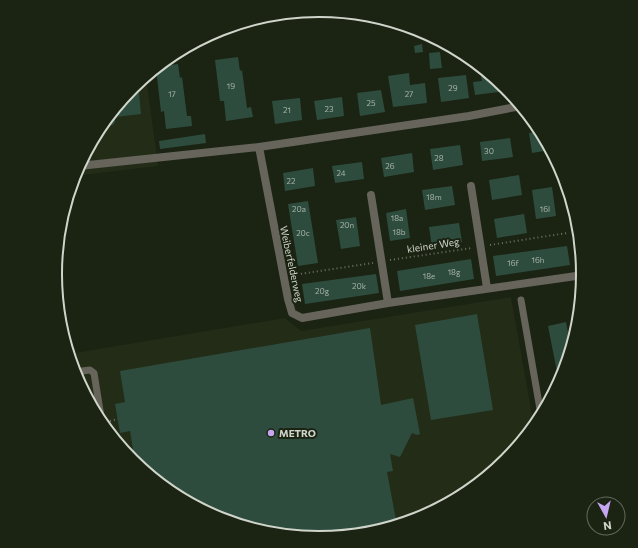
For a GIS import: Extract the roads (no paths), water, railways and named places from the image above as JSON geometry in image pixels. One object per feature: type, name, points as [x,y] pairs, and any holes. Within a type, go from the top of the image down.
[{"type":"street","points":[[87,165],[259,147],[462,117],[514,107]]},
{"type":"street","name":"Weiberfelderweg","points":[[259,147],[288,299],[292,313],[302,318],[388,303],[576,276]]},
{"type":"street","points":[[471,186],[487,288]]},
{"type":"street","points":[[371,195],[388,303]]},
{"type":"lane","points":[[521,300],[540,407]]},
{"type":"lane","points":[[82,371],[90,370],[94,373],[99,408]]},
{"type":"place","name":"METRO","points":[[271,433]]}]
